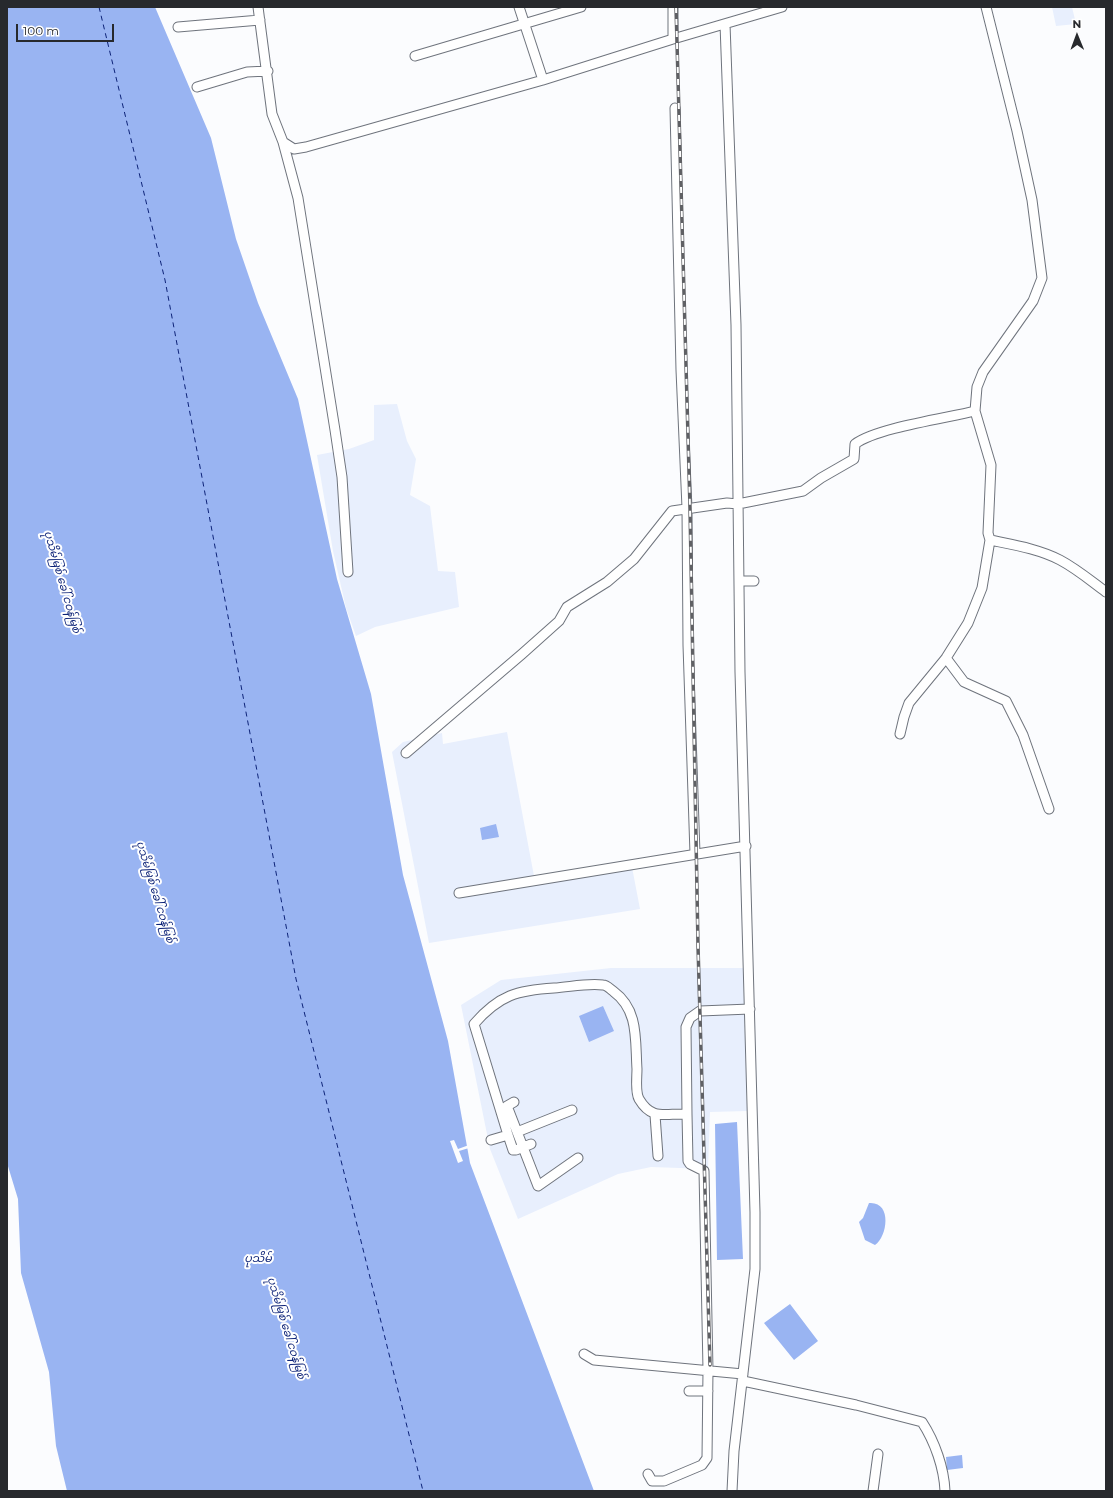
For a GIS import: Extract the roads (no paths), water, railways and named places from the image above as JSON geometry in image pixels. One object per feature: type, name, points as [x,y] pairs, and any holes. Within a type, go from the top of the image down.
[{"type":"street","points":[[258,7],[268,71],[272,114],[283,142],[298,198],[335,430],[342,477],[348,572]]},
{"type":"street","points":[[519,7],[543,80]]},
{"type":"street","points":[[415,56],[581,7]]},
{"type":"street","points":[[673,7],[674,39]]},
{"type":"street","points":[[283,142],[294,149],[306,147],[543,80],[782,7]]},
{"type":"street","points":[[900,734],[909,703],[946,658],[968,623],[982,588],[990,540],[988,533],[990,465],[975,412],[977,387],[982,372],[1033,301],[1042,278],[1032,200],[1017,131],[986,7]]},
{"type":"street","points":[[178,27],[260,20]]},
{"type":"street","points":[[725,24],[736,317],[739,581],[755,1269],[732,1491]]},
{"type":"street","points":[[197,87],[247,72],[268,71]]},
{"type":"street","points":[[675,108],[681,370],[687,508],[688,645],[695,854]]},
{"type":"street","points":[[406,753],[559,621],[567,608],[607,582],[634,559],[672,510],[727,503],[738,504],[803,491],[820,478],[854,459],[855,444],[860,440],[892,430],[975,412]]},
{"type":"street","points":[[990,540],[1029,549],[1059,560],[1085,575],[1106,592]]},
{"type":"street","points":[[739,581],[754,581]]},
{"type":"street","points":[[946,658],[964,682],[1006,701],[1023,735],[1049,809]]},
{"type":"street","points":[[459,893],[746,846]]},
{"type":"street","points":[[578,1158],[553,1183],[539,1186],[537,1185],[527,1146],[512,1133],[474,1024],[488,1008],[514,994],[529,989],[605,985],[623,998],[634,1018],[638,1097],[646,1108],[655,1115],[669,1113],[687,1114]]},
{"type":"street","points":[[648,1474],[652,1481],[664,1481],[702,1465],[707,1458],[708,1370],[704,1171],[690,1164],[688,1161],[686,1027],[690,1018],[700,1011],[750,1009]]},
{"type":"street","points":[[512,1133],[507,1106],[514,1102]]},
{"type":"street","points":[[491,1140],[572,1110]]},
{"type":"street","points":[[655,1115],[658,1156]]},
{"type":"street","points":[[584,1354],[594,1360],[684,1371],[708,1370],[743,1377],[922,1422],[936,1452],[945,1478],[945,1491]]},
{"type":"street","points":[[689,1391],[708,1391]]},
{"type":"street","points":[[873,1491],[878,1454]]},
{"type":"water","name":"ပုသိမ်","points":[[7,7],[155,7],[211,138],[236,239],[258,303],[298,399],[337,579],[371,694],[403,875],[448,1041],[470,1163],[594,1491],[67,1491],[56,1446],[49,1372],[21,1273],[18,1199],[7,1163]]},
{"type":"water","points":[[496,824],[499,837],[482,840],[480,828]]},
{"type":"water","points":[[603,1006],[614,1031],[589,1042],[579,1016]]},
{"type":"water","points":[[737,1122],[743,1259],[717,1260],[715,1124]]},
{"type":"water","points":[[869,1203],[876,1204],[881,1207],[886,1220],[883,1234],[875,1245],[865,1240],[859,1222],[863,1218]]},
{"type":"water","points":[[790,1304],[818,1341],[794,1360],[764,1323]]},
{"type":"water","points":[[962,1455],[963,1468],[947,1470],[946,1457]]},
{"type":"railway","points":[[676,7],[690,508],[698,946],[710,1365]]},
{"type":"water label","name":"ပုသိမ်မြစ် ခေါ် ငဝန်မြစ်","points":[[62,582]]},
{"type":"water label","name":"ပုသိမ်မြစ် ခေါ် ငဝန်မြစ်","points":[[155,892]]},
{"type":"water label","name":"ပုသိမ်မြစ် ခေါ် ငဝန်မြစ်","points":[[286,1328]]}]
